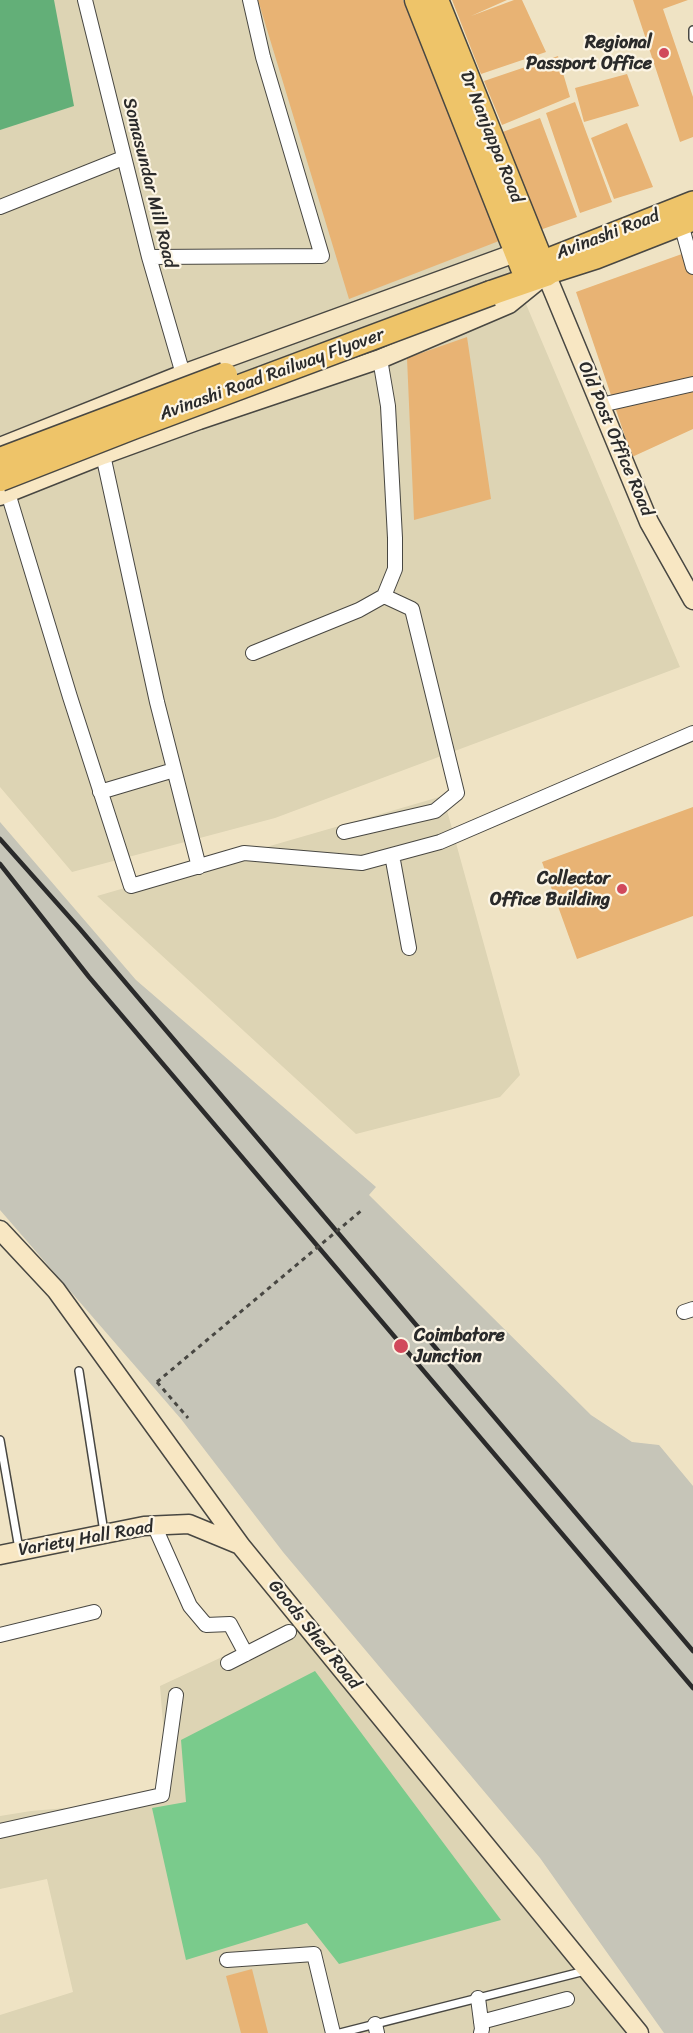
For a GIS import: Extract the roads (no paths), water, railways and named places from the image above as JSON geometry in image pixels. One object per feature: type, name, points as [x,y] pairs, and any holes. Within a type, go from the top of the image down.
[{"type":"highway","name":"Dr Nanjappa Road","points":[[417,0],[532,261]]},
{"type":"highway","name":"Dr Nanjappa Road","points":[[436,0],[532,261]]},
{"type":"highway","name":"Avinashi Road Railway Flyover","points":[[3,489],[133,427],[488,286],[532,261]]},
{"type":"highway","name":"Avinashi Road Railway Flyover","points":[[0,460],[83,428],[488,286]]},
{"type":"main road","name":"Avinashi Road","points":[[532,261],[693,202]]},
{"type":"main road","name":"Avinashi Road","points":[[532,261],[596,258],[687,222]]},
{"type":"main road","points":[[3,489],[380,359],[509,304],[532,261]]},
{"type":"main road","points":[[0,447],[183,374],[532,261]]},
{"type":"main road","name":"Old Post Office Road","points":[[532,261],[601,405],[649,522],[693,600]]},
{"type":"main road","points":[[163,406],[191,395]]},
{"type":"main road","name":"Goods Shed Road","points":[[0,1230],[56,1290],[241,1546],[639,2033]]},
{"type":"main road","name":"Variety Hall Road","points":[[0,1555],[104,1534],[154,1526],[189,1524],[241,1546]]},
{"type":"street","name":"Somasundar Mill Road","points":[[85,0],[149,257],[183,374],[199,420]]},
{"type":"street","points":[[149,257],[322,256],[263,57],[250,0]]},
{"type":"street","points":[[0,207],[123,158]]},
{"type":"street","points":[[687,222],[693,267]]},
{"type":"street","points":[[253,653],[359,610],[384,596],[394,569],[395,538],[388,406],[380,359]]},
{"type":"street","points":[[601,405],[693,384]]},
{"type":"street","points":[[103,455],[154,691],[199,867]]},
{"type":"street","points":[[3,489],[130,886],[244,853],[362,862],[440,842],[693,733]]},
{"type":"street","points":[[344,832],[435,811],[457,793],[412,609],[384,596]]},
{"type":"street","points":[[100,792],[174,770]]},
{"type":"street","points":[[392,855],[410,948]]},
{"type":"street","points":[[154,1526],[190,1606],[206,1625],[230,1624],[246,1654]]},
{"type":"street","points":[[0,1635],[94,1612]]},
{"type":"street","points":[[228,1663],[289,1632]]},
{"type":"street","points":[[0,1831],[162,1796],[176,1695]]},
{"type":"street","points":[[227,1960],[314,1954],[340,2033]]},
{"type":"street","points":[[478,1998],[481,2027],[567,1999]]},
{"type":"lane","points":[[693,30],[693,38]]},
{"type":"lane","points":[[79,1371],[104,1534]]},
{"type":"lane","points":[[0,1440],[20,1551]]},
{"type":"lane","points":[[340,2033],[376,2028],[478,1998],[587,1970]]},
{"type":"railway","points":[[0,839],[80,929],[693,1651]]},
{"type":"railway","points":[[0,864],[89,977],[693,1688]]},
{"type":"place","name":"Regional Passport Office","points":[[664,53]]},
{"type":"place","name":"Collector Office Building","points":[[622,889]]},
{"type":"place","name":"Coimbatore Junction","points":[[401,1346]]}]
